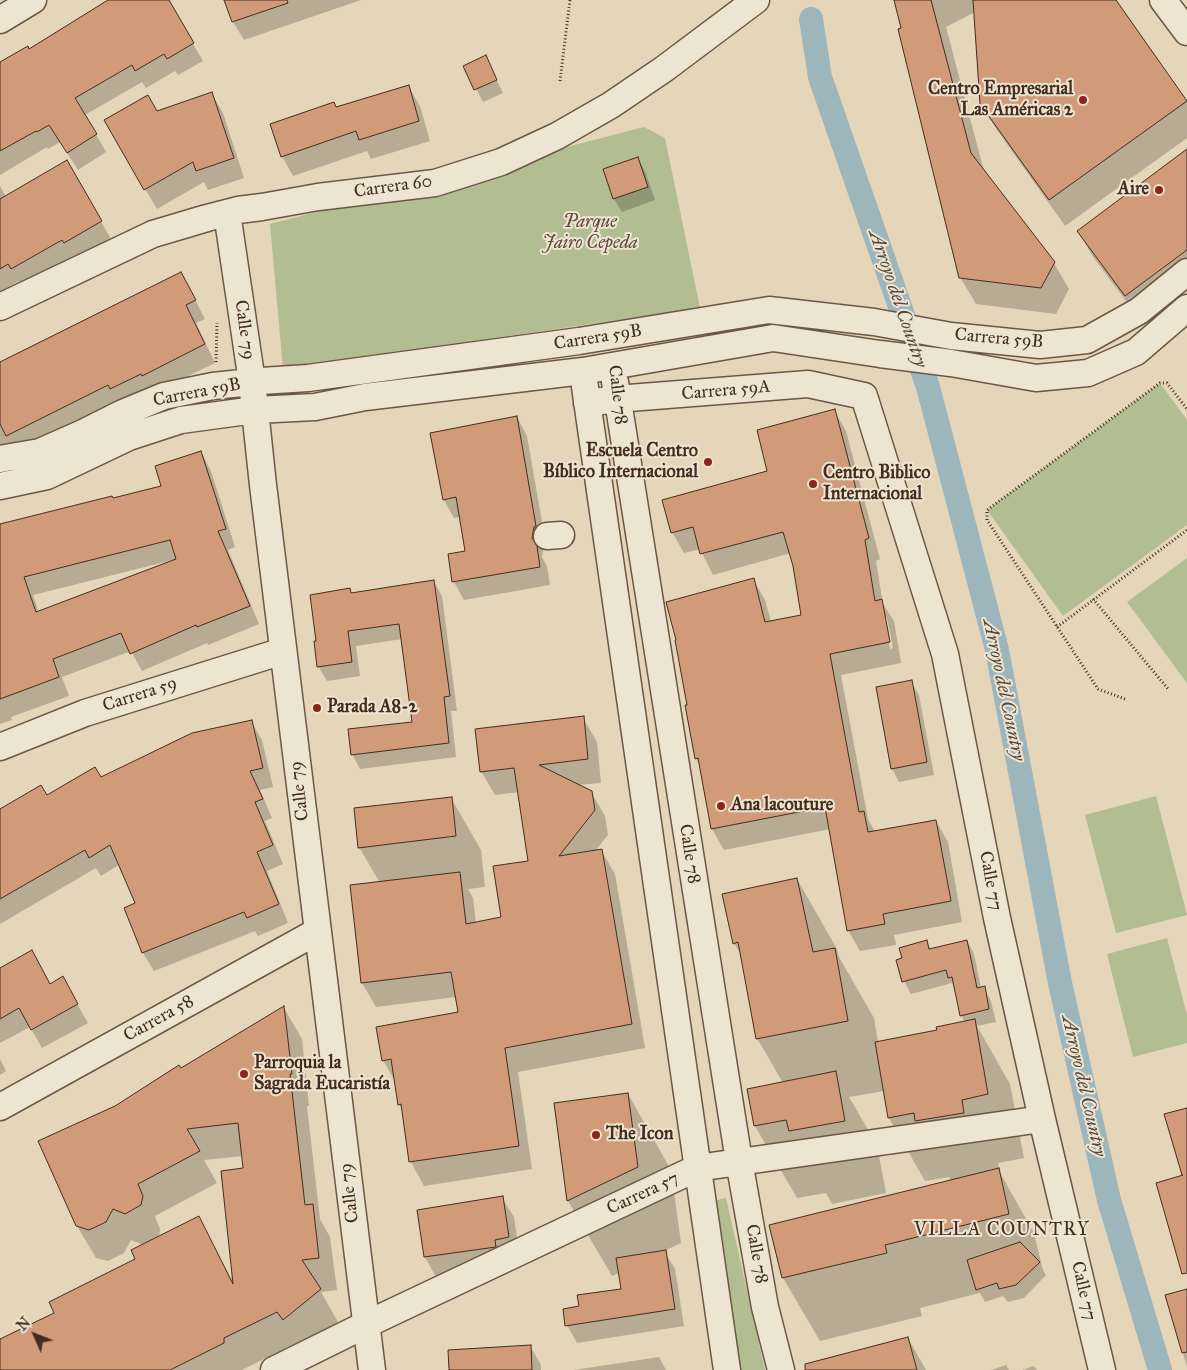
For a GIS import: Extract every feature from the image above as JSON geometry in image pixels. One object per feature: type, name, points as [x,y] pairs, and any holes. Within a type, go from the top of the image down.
[{"type":"street","points":[[0,20],[33,0]]},
{"type":"street","name":"Carrera 60","points":[[0,307],[153,234],[227,212],[318,197],[435,183],[501,162],[557,136],[611,104],[664,69],[756,0]]},
{"type":"street","points":[[1163,0],[1187,32]]},
{"type":"street","name":"Calle 79","points":[[227,212],[256,410],[283,651],[372,1370]]},
{"type":"street","name":"Carrera 59B","points":[[0,460],[40,452],[164,396],[213,386],[308,378],[609,337],[769,310],[874,322],[951,336],[1040,345],[1087,340],[1139,311],[1187,272]]},
{"type":"street","name":"Carrera 59B","points":[[0,486],[47,476],[129,437],[181,420],[256,410],[315,407],[365,397],[583,371],[773,338],[951,363],[1036,378],[1088,373],[1136,352],[1187,308]]},
{"type":"street","name":"Calle 78","points":[[609,337],[616,399],[738,1162],[765,1307],[781,1370]]},
{"type":"street","name":"Calle 78","points":[[578,341],[727,1370]]},
{"type":"street","name":"Carrera 59A","points":[[587,403],[616,399],[808,384],[864,396]]},
{"type":"street","name":"Calle 77","points":[[864,396],[946,654],[998,918],[1042,1119],[1102,1370]]},
{"type":"street","name":"Carrera 59","points":[[0,747],[85,713],[283,651]]},
{"type":"street","name":"Carrera 58","points":[[0,1107],[318,931]]},
{"type":"street","name":"Carrera 57","points":[[274,1370],[697,1168],[1042,1119]]},
{"type":"path","points":[[560,82],[570,0]]},
{"type":"path","points":[[1125,699],[1098,690],[986,520],[987,510],[1160,383],[1168,383],[1187,409]]},
{"type":"path","points":[[1057,627],[1187,530]]},
{"type":"path","points":[[1093,599],[1169,690]]},
{"type":"green space","name":"Parque Jairo Cepeda","points":[[644,127],[665,138],[700,308],[283,369],[270,224]]},
{"type":"green space","points":[[1160,383],[1187,420],[1187,525],[1063,616],[987,510]]},
{"type":"green space","points":[[1187,558],[1187,683],[1127,602]]},
{"type":"green space","points":[[1156,796],[1187,915],[1116,933],[1085,815]]},
{"type":"green space","points":[[1167,938],[1187,1015],[1187,1043],[1133,1057],[1107,954]]},
{"type":"green space","points":[[726,1198],[765,1370],[734,1370],[708,1202]]},
{"type":"building","points":[[108,0],[169,0],[194,43],[167,59],[164,54],[135,71],[132,65],[75,98],[97,134],[67,153],[49,125],[0,151],[0,62],[28,46],[29,49]]},
{"type":"building","points":[[224,0],[287,0],[288,3],[232,22]]},
{"type":"building","points":[[894,0],[931,0],[971,153],[1055,262],[1041,288],[959,278],[898,29],[901,28]]},
{"type":"building","name":"Centro Empresarial Las Américas 2","points":[[973,0],[1116,0],[1187,101],[1049,200],[980,104]]},
{"type":"building","points":[[486,55],[497,80],[474,90],[463,66]]},
{"type":"building","points":[[409,85],[419,121],[359,140],[356,131],[281,157],[270,124],[334,102],[336,107]]},
{"type":"building","points":[[212,92],[234,158],[196,171],[193,162],[144,190],[104,120],[148,95],[157,111]]},
{"type":"building","name":"Aire","points":[[1187,149],[1187,250],[1125,296],[1077,231]]},
{"type":"building","points":[[638,157],[648,187],[613,199],[603,169]]},
{"type":"building","points":[[67,160],[102,221],[64,243],[62,240],[11,269],[8,264],[0,269],[0,199]]},
{"type":"building","points":[[181,272],[196,300],[186,305],[205,344],[142,376],[141,374],[110,389],[108,385],[6,436],[0,424],[0,362]]},
{"type":"building","points":[[835,409],[869,538],[865,540],[875,601],[882,599],[890,642],[830,654],[859,812],[864,811],[868,832],[936,820],[951,901],[883,914],[885,924],[847,931],[825,807],[711,829],[698,758],[695,759],[685,705],[687,705],[676,640],[666,602],[754,578],[765,622],[801,615],[793,566],[783,532],[700,554],[693,527],[671,533],[662,500],[767,471],[757,430]]},
{"type":"building","points":[[517,416],[536,526],[534,527],[532,538],[537,546],[540,567],[452,582],[448,554],[465,551],[456,497],[443,500],[430,433]]},
{"type":"building","points":[[201,451],[226,529],[218,531],[250,606],[197,627],[196,625],[130,654],[121,633],[53,659],[59,677],[0,699],[0,524],[112,496],[113,498],[161,486],[155,466]],"holes":[[[170,540],[176,559],[36,612],[24,577]]]},
{"type":"building","points":[[434,580],[450,696],[444,697],[449,743],[351,755],[348,729],[412,722],[399,624],[348,631],[352,662],[317,667],[314,641],[316,641],[310,595],[350,588],[351,593]]},
{"type":"building","points":[[912,680],[927,762],[891,769],[876,687]]},
{"type":"building","points":[[584,716],[588,759],[539,765],[592,791],[595,810],[559,856],[602,849],[632,1024],[505,1048],[519,1146],[409,1162],[401,1104],[398,1105],[391,1059],[382,1061],[376,1027],[458,1012],[451,972],[361,983],[350,885],[460,872],[466,924],[501,917],[493,866],[528,861],[514,768],[480,772],[475,729]]},
{"type":"building","points":[[252,720],[263,768],[250,771],[263,799],[255,802],[273,845],[257,852],[279,904],[247,918],[244,912],[142,953],[124,908],[135,903],[110,845],[89,858],[85,850],[0,899],[0,809],[41,785],[47,795],[95,767],[101,777],[192,733]]},
{"type":"building","points":[[452,797],[456,836],[358,848],[354,808]]},
{"type":"building","points":[[797,878],[813,952],[835,948],[848,1021],[756,1039],[738,942],[733,944],[722,894]]},
{"type":"building","points":[[927,940],[929,949],[967,940],[977,988],[985,986],[989,1009],[960,1016],[952,977],[948,978],[946,970],[902,982],[896,960],[902,958],[899,948]]},
{"type":"building","points":[[32,950],[50,984],[63,976],[78,1004],[31,1030],[19,1008],[0,1019],[0,968]]},
{"type":"building","points":[[284,1006],[305,1205],[313,1204],[319,1258],[302,1260],[321,1289],[283,1320],[277,1312],[224,1338],[224,1343],[170,1370],[0,1370],[0,1339],[54,1313],[49,1302],[135,1259],[131,1250],[199,1216],[233,1284],[221,1171],[243,1168],[238,1123],[187,1129],[200,1151],[138,1184],[143,1196],[141,1205],[125,1214],[113,1209],[106,1222],[89,1230],[76,1226],[38,1141],[115,1106],[179,1065],[181,1068]]},
{"type":"building","points":[[975,1019],[988,1094],[962,1100],[964,1113],[915,1121],[914,1113],[888,1118],[875,1042],[937,1030],[936,1027]]},
{"type":"building","points":[[836,1071],[845,1121],[789,1131],[786,1120],[754,1126],[747,1089]]},
{"type":"building","name":"The Icon","points":[[628,1093],[638,1167],[567,1201],[554,1103]]},
{"type":"building","points":[[1187,1108],[1187,1273],[1182,1274],[1156,1183],[1183,1175],[1164,1114]]},
{"type":"building","points":[[999,1168],[1009,1214],[885,1245],[887,1253],[782,1278],[769,1225]]},
{"type":"building","points":[[503,1196],[509,1237],[495,1240],[496,1247],[424,1257],[417,1210]]},
{"type":"building","points":[[1020,1242],[1040,1262],[1016,1285],[999,1289],[997,1283],[976,1290],[967,1260]]},
{"type":"building","points":[[666,1250],[675,1309],[565,1326],[563,1309],[579,1306],[577,1295],[621,1289],[616,1258]]},
{"type":"building","points":[[1187,1289],[1187,1352],[1182,1353],[1165,1295]]},
{"type":"building","points":[[908,1337],[917,1370],[805,1370],[805,1364]]},
{"type":"building","points":[[531,1345],[532,1370],[449,1370],[448,1350]]},
{"type":"waterway","name":"Arroyo del Country","points":[[811,19],[820,77],[928,387],[997,650],[1060,983],[1109,1200],[1160,1370]]},
{"type":"place","name":"Centro Empresarial Las Américas 2","points":[[1083,100]]},
{"type":"place","name":"Aire","points":[[1159,190]]},
{"type":"place","name":"Escuela Centro Bíblico Internacional","points":[[708,462]]},
{"type":"place","name":"Centro Biblico Internacional","points":[[813,484]]},
{"type":"place","name":"Parada A8-2","points":[[317,708]]},
{"type":"place","name":"Ana lacouture","points":[[721,806]]},
{"type":"place","name":"Parroquia la Sagrada Eucaristía","points":[[244,1074]]},
{"type":"place","name":"The Icon","points":[[596,1135]]},
{"type":"district","name":"VILLA COUNTRY","points":[[1002,1230]]}]
